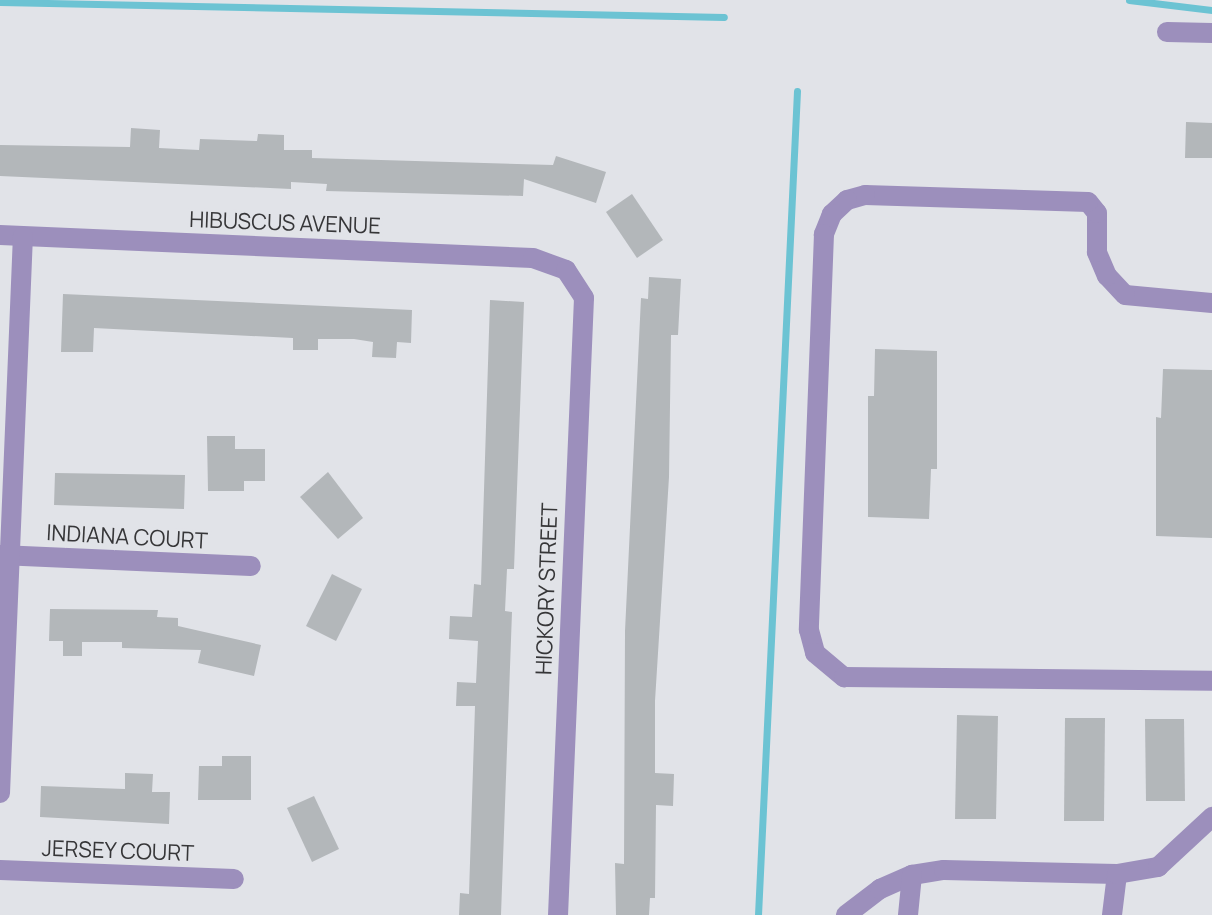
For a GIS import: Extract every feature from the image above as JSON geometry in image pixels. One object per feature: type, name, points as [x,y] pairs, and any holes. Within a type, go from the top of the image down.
[{"type":"street","points":[[1167,32],[1212,33]]},
{"type":"street","points":[[1212,303],[1125,295],[1107,276],[1097,252],[1097,213],[1088,202],[865,195],[847,200],[832,214],[824,234],[809,630],[815,653],[844,677],[1212,681]]},
{"type":"street","name":"HIBUSCUS AVENUE","points":[[0,235],[533,258],[566,270]]},
{"type":"street","points":[[0,793],[5,555],[23,236]]},
{"type":"street","name":"HICKORY STREET","points":[[558,915],[584,298],[566,270]]},
{"type":"street","name":"INDIANA COURT","points":[[5,555],[251,566]]},
{"type":"street","points":[[846,915],[880,889],[912,875],[944,870],[1117,874],[1158,867],[1212,817]]},
{"type":"street","name":"JERSEY COURT","points":[[0,870],[234,879]]},
{"type":"street","points":[[1112,915],[1117,874]]},
{"type":"street","points":[[908,915],[912,875]]},
{"type":"building","points":[[1186,122],[1212,123],[1212,158],[1185,158]]},
{"type":"building","points":[[131,128],[160,130],[159,148],[199,150],[200,139],[257,141],[258,134],[284,135],[284,150],[312,150],[312,158],[553,165],[556,156],[606,172],[596,203],[524,179],[523,196],[326,191],[327,184],[291,182],[291,189],[0,176],[0,145],[130,147]]},
{"type":"building","points":[[632,194],[663,240],[637,258],[606,212]]},
{"type":"building","points":[[649,277],[681,279],[678,335],[671,335],[669,477],[655,701],[655,773],[674,774],[673,806],[656,805],[655,898],[650,898],[649,915],[616,915],[615,863],[624,864],[625,631],[641,298],[648,299]]},
{"type":"building","points":[[63,294],[412,310],[411,343],[397,342],[396,358],[372,357],[373,342],[354,339],[318,339],[318,350],[293,350],[293,338],[94,328],[93,352],[61,352]]},
{"type":"building","points":[[490,300],[524,302],[514,569],[507,569],[505,611],[512,612],[501,915],[459,915],[460,893],[469,894],[475,706],[456,706],[457,682],[476,683],[478,641],[449,639],[450,616],[472,617],[474,584],[481,585]]},
{"type":"building","points":[[875,349],[937,351],[937,469],[931,469],[929,519],[868,517],[868,396],[874,396]]},
{"type":"building","points":[[1163,369],[1212,370],[1212,538],[1156,536],[1156,417],[1161,418]]},
{"type":"building","points":[[207,436],[235,436],[235,449],[265,449],[265,481],[244,481],[244,491],[208,491]]},
{"type":"building","points":[[328,472],[363,518],[338,539],[300,497]]},
{"type":"building","points":[[55,473],[185,475],[184,509],[54,505]]},
{"type":"building","points":[[332,574],[362,589],[336,641],[306,626]]},
{"type":"building","points":[[50,609],[158,610],[157,617],[178,618],[178,626],[261,645],[254,676],[198,663],[201,650],[122,648],[122,642],[82,642],[82,656],[63,656],[63,641],[49,641]]},
{"type":"building","points":[[957,715],[998,716],[996,819],[955,819]]},
{"type":"building","points":[[1065,718],[1105,718],[1104,821],[1064,821]]},
{"type":"building","points":[[1145,719],[1184,719],[1185,801],[1146,801]]},
{"type":"building","points":[[222,756],[251,756],[251,800],[198,800],[199,766],[222,766]]},
{"type":"building","points":[[125,773],[153,774],[152,792],[170,792],[169,824],[40,817],[41,786],[125,789]]},
{"type":"building","points":[[314,796],[339,849],[312,862],[287,808]]},
{"type":"waterway","points":[[1129,0],[1212,10]]},
{"type":"waterway","points":[[0,2],[724,17]]},
{"type":"waterway","points":[[758,915],[797,91]]}]
